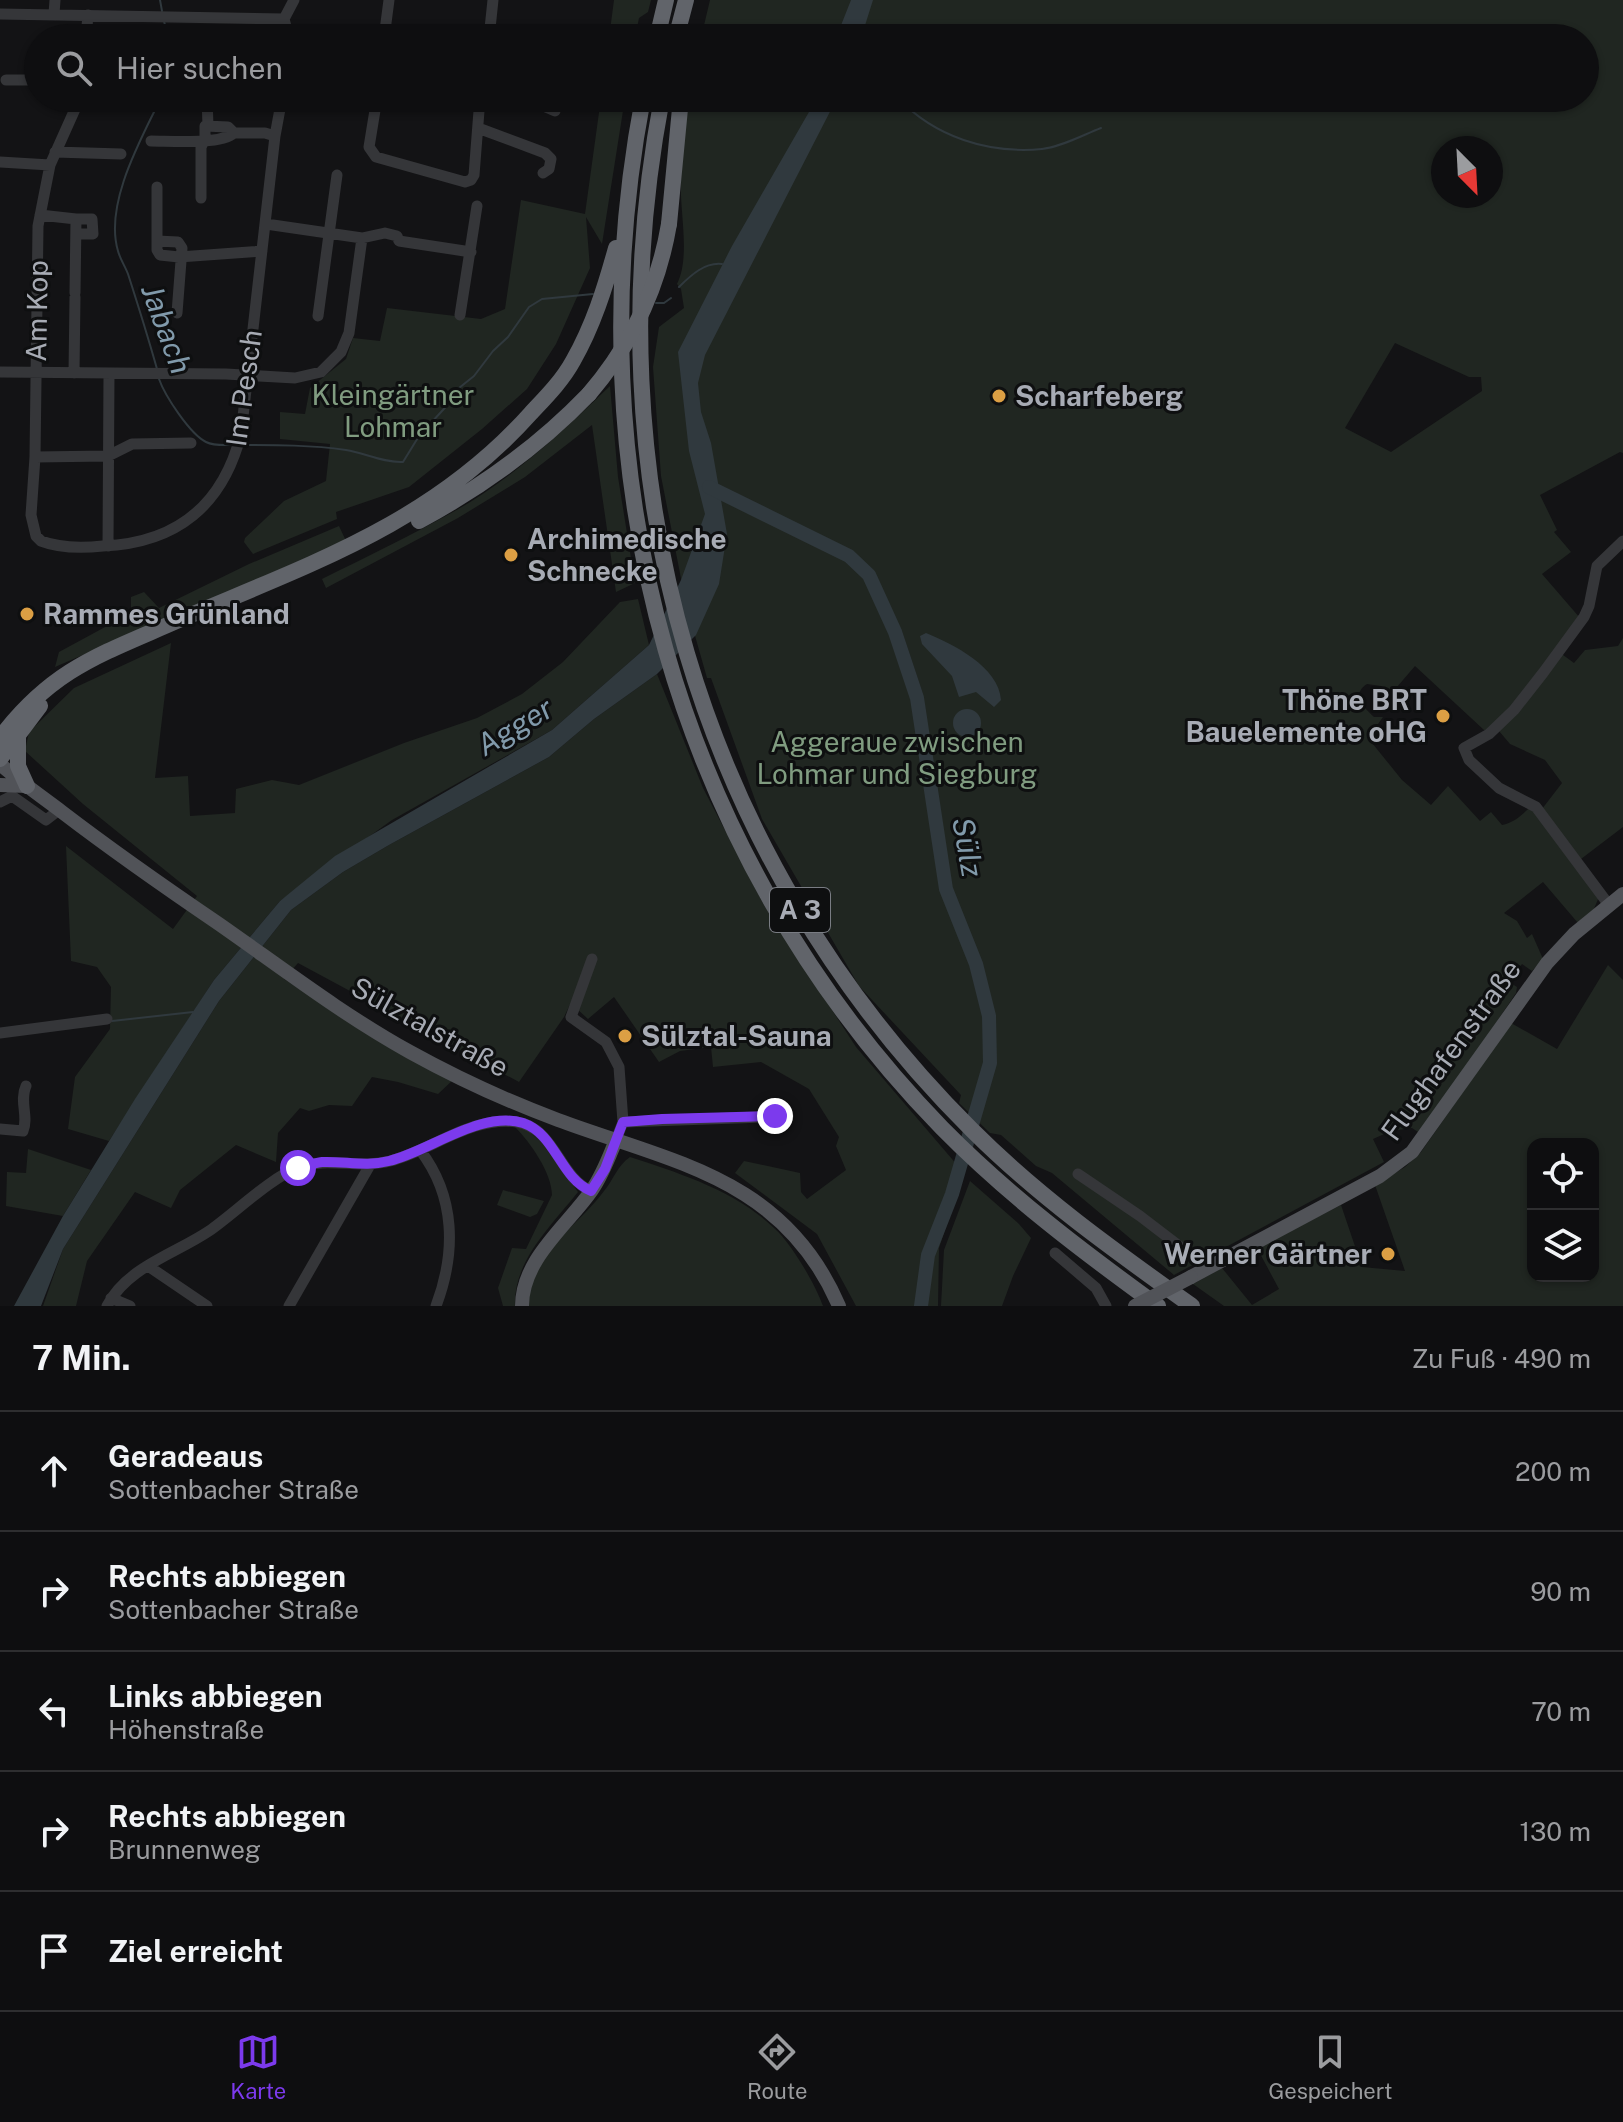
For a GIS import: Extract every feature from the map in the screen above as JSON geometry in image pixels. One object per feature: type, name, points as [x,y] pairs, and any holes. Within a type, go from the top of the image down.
[{"type":"highway","points":[[660,24],[666,0]]},
{"type":"highway","points":[[681,24],[689,0]]},
{"type":"highway","points":[[688,24],[689,0]]},
{"type":"highway","name":"A 3","points":[[641,112],[625,212],[620,292],[621,381],[632,499],[659,628],[683,707],[726,813],[776,909],[805,955],[860,1032],[939,1125],[991,1176],[1082,1251],[1158,1306]]},
{"type":"highway","name":"A 3","points":[[660,112],[641,248],[639,362],[650,492],[684,645],[698,692],[737,790],[799,909],[842,977],[944,1102],[1001,1158],[1093,1235],[1192,1306]]},
{"type":"highway","points":[[0,738],[49,696],[85,671],[428,517],[498,474],[546,436],[589,394],[613,364],[642,315],[656,280],[669,224],[680,112]]},
{"type":"highway","points":[[364,545],[462,480],[509,437],[553,390],[571,365],[597,311],[625,212]]},
{"type":"highway","points":[[0,761],[11,727]]},
{"type":"highway","points":[[11,727],[18,766],[27,786]]},
{"type":"main road","name":"Sülztalstraße","points":[[0,761],[27,786],[189,904],[381,1035],[453,1075],[558,1120],[716,1176],[758,1203],[790,1231],[806,1251],[823,1274],[839,1306]]},
{"type":"main road","points":[[0,785],[27,786]]},
{"type":"main road","name":"Flughafenstraße","points":[[1135,1306],[1380,1176],[1412,1152],[1434,1126],[1547,963],[1574,934],[1623,894]]},
{"type":"main road","points":[[522,1306],[524,1284],[535,1264],[591,1191],[605,1169],[616,1140]]},
{"type":"street","points":[[54,14],[55,0]]},
{"type":"street","points":[[285,24],[284,19],[294,0]]},
{"type":"street","points":[[386,24],[389,0]]},
{"type":"street","points":[[491,24],[493,0]]},
{"type":"street","points":[[0,14],[284,19]]},
{"type":"street","points":[[87,24],[88,15]]},
{"type":"street","points":[[6,80],[24,80]]},
{"type":"street","name":"Am Kop","points":[[35,457],[40,215],[50,165],[74,112]]},
{"type":"street","points":[[201,198],[201,147],[205,139],[205,126],[208,126],[208,112]]},
{"type":"street","name":"Im Pesch","points":[[35,457],[31,515],[36,536],[54,544],[85,547],[146,541],[175,528],[200,511],[221,486],[239,445],[279,112]]},
{"type":"street","points":[[375,112],[369,147],[376,157],[450,178],[471,180],[479,112]]},
{"type":"street","points":[[208,126],[228,127],[234,133]]},
{"type":"street","points":[[478,128],[545,153],[551,159],[549,169],[543,173]]},
{"type":"street","points":[[151,141],[227,139],[234,133],[275,136]]},
{"type":"street","points":[[55,152],[121,154]]},
{"type":"street","points":[[0,162],[50,165]]},
{"type":"street","points":[[318,316],[337,175]]},
{"type":"street","points":[[157,187],[160,255],[179,257],[262,251]]},
{"type":"street","points":[[460,315],[477,206]]},
{"type":"street","points":[[40,215],[76,219],[74,373]]},
{"type":"street","points":[[266,224],[362,238],[385,233],[397,236],[399,241],[471,252]]},
{"type":"street","points":[[0,372],[295,378],[321,372],[341,352],[349,333],[362,238]]},
{"type":"street","points":[[177,313],[179,257]]},
{"type":"street","points":[[108,546],[109,374]]},
{"type":"street","points":[[35,457],[108,456],[132,444],[191,443]]},
{"type":"street","points":[[1609,905],[1536,807],[1499,788],[1469,760],[1464,748],[1489,734],[1514,710],[1543,673],[1584,617],[1597,566],[1623,541]]},
{"type":"street","points":[[0,802],[12,796],[46,820],[59,810]]},
{"type":"street","points":[[592,959],[571,1017],[606,1042],[619,1067],[623,1122],[616,1140]]},
{"type":"street","points":[[0,1033],[107,1019]]},
{"type":"street","points":[[0,1129],[23,1131],[26,1124],[23,1091],[26,1086]]},
{"type":"street","points":[[623,1122],[780,1119]]},
{"type":"street","points":[[109,1302],[148,1266],[207,1232],[298,1168],[320,1162],[370,1165],[391,1161],[477,1125],[521,1123],[546,1139],[574,1178],[591,1191]]},
{"type":"street","points":[[420,1150],[430,1164],[448,1210],[451,1254],[436,1306]]},
{"type":"street","points":[[289,1306],[370,1165]]},
{"type":"street","points":[[1078,1174],[1208,1268]]},
{"type":"street","points":[[1055,1253],[1096,1288],[1106,1306]]},
{"type":"street","points":[[148,1266],[207,1306]]},
{"type":"street","points":[[109,1302],[130,1306]]},
{"type":"green space","points":[[614,0],[651,0],[648,12],[639,18],[638,24],[611,24]]},
{"type":"green space","name":"Aggeraue zwischen Lohmar und Siegburg","points":[[710,0],[1623,0],[1623,453],[1540,495],[1557,530],[1554,532],[1571,552],[1542,574],[1580,618],[1559,652],[1574,663],[1585,650],[1618,646],[1623,638],[1623,827],[1581,859],[1542,809],[1562,783],[1545,760],[1510,744],[1499,731],[1484,730],[1415,666],[1391,694],[1381,686],[1367,684],[1362,688],[1359,696],[1363,705],[1374,717],[1383,717],[1368,738],[1402,780],[1431,805],[1448,786],[1480,821],[1491,812],[1502,825],[1506,824],[1529,808],[1536,813],[1599,897],[1593,911],[1578,923],[1543,882],[1504,913],[1517,921],[1527,938],[1532,934],[1543,959],[1532,971],[1522,964],[1509,982],[1517,987],[1516,993],[1421,1134],[1412,1128],[1391,1131],[1373,1139],[1384,1162],[1174,1275],[1052,1173],[1036,1166],[1001,1135],[990,1133],[959,1103],[961,1095],[859,986],[762,819],[711,678],[707,678],[686,604],[661,476],[653,367],[659,327],[684,308],[681,289],[677,284],[684,247],[681,191],[686,112],[1599,112],[1599,24],[704,24]],"holes":[[[1395,343],[1469,377],[1481,377],[1482,391],[1391,452],[1345,428]]]},
{"type":"green space","name":"Kleingärtner Lohmar","points":[[599,112],[623,112],[602,244],[586,217],[590,268],[556,344],[527,389],[409,487],[336,512],[337,519],[253,554],[244,542],[245,538],[284,501],[326,481],[330,444],[280,439],[280,412],[305,414],[310,388],[346,359],[353,338],[380,341],[387,308],[481,319],[505,309],[521,200],[585,214]]},
{"type":"green space","points":[[610,386],[618,477],[635,583],[616,592],[592,425],[525,477],[458,518],[326,588],[322,579],[437,521],[495,485],[555,438]]},
{"type":"green space","points":[[339,526],[346,541],[55,667],[59,652],[131,613],[131,597],[144,592],[159,608],[249,564]]},
{"type":"green space","points":[[638,599],[649,645],[552,730],[392,820],[280,901],[214,980],[109,1141],[68,1129],[75,1077],[110,1029],[111,987],[97,967],[71,961],[66,846],[173,929],[197,896],[83,804],[25,751],[29,732],[74,688],[171,643],[155,778],[188,776],[190,816],[235,813],[236,789],[272,780],[299,785],[477,718],[522,694],[563,662],[620,602]]},
{"type":"green space","points":[[657,674],[703,788],[764,905],[856,1047],[964,1173],[939,1248],[938,1306],[856,1306],[817,1234],[735,1173],[744,1161],[800,1173],[801,1192],[807,1199],[846,1170],[836,1146],[839,1137],[809,1089],[761,1062],[713,1067],[711,1047],[680,1051],[659,1062],[614,997],[588,1019],[576,1008],[588,967],[564,1017],[519,1082],[298,963],[284,979],[397,1051],[453,1080],[438,1094],[372,1077],[352,1106],[329,1105],[309,1111],[300,1108],[278,1133],[276,1162],[236,1145],[180,1190],[171,1208],[135,1192],[87,1261],[76,1306],[43,1306],[63,1249],[219,1001],[291,910],[343,872],[549,757],[594,719]]},
{"type":"green space","points":[[1608,965],[1623,980],[1623,1306],[1224,1306],[1193,1284],[1222,1268],[1252,1305],[1279,1289],[1257,1248],[1341,1205],[1362,1267],[1405,1271],[1375,1185],[1405,1167],[1421,1152],[1511,1023],[1557,1049]]},
{"type":"green space","points":[[523,1126],[542,1143],[578,1192],[527,1259],[520,1274],[515,1306],[503,1306],[498,1288],[512,1248],[526,1249],[552,1195],[544,1168],[515,1127]]},
{"type":"green space","points":[[28,1149],[91,1170],[63,1216],[6,1206],[7,1172],[26,1173]]},
{"type":"green space","points":[[630,1157],[725,1193],[759,1215],[781,1235],[795,1254],[823,1306],[527,1306],[530,1287],[545,1256],[592,1205]]},
{"type":"green space","points":[[970,1181],[1031,1238],[1002,1306],[941,1306],[944,1250]]},
{"type":"green space","points":[[503,1190],[544,1201],[537,1214],[530,1217],[497,1205]]},
{"type":"shaded area","points":[[851,0],[873,0],[865,24],[842,24]]},
{"type":"shaded area","points":[[809,112],[830,112],[705,355],[698,383],[701,412],[711,443],[727,534],[719,584],[696,635],[657,674],[594,719],[549,757],[343,872],[291,910],[219,1001],[63,1249],[41,1306],[14,1306],[63,1216],[135,1099],[214,980],[280,901],[335,856],[552,730],[649,645],[681,580],[705,514],[689,451],[678,352],[732,246]]},
{"type":"shaded area","points":[[926,633],[961,650],[984,667],[998,688],[1001,700],[994,707],[976,692],[959,697],[952,676],[922,644],[920,636]]},
{"type":"shaded area","points":[[967,709],[977,713],[981,723],[977,733],[967,737],[957,733],[953,723],[957,713]]},
{"type":"waterway","name":"Jabach","points":[[160,0],[162,11]]},
{"type":"waterway","name":"Jabach","points":[[154,112],[120,193],[115,233],[157,369]]},
{"type":"waterway","points":[[913,112],[946,133],[1002,149],[1049,148],[1101,128]]},
{"type":"waterway","name":"Jabach","points":[[679,287],[704,267],[722,264]]},
{"type":"waterway","name":"Jabach","points":[[242,445],[333,448],[403,462],[419,436],[508,337],[529,307],[542,299],[593,294]]},
{"type":"waterway","name":"Jabach","points":[[656,303],[664,303],[671,298]]},
{"type":"waterway","name":"Jabach","points":[[159,379],[179,414],[200,438],[212,444],[232,445]]},
{"type":"waterway","name":"Sülz","points":[[709,487],[849,556],[869,575],[895,632],[917,698],[946,889],[976,964],[989,1016],[990,1063],[952,1194],[928,1255],[921,1306]]},
{"type":"waterway","points":[[112,1021],[193,1012]]},
{"type":"place","name":"Scharfeberg","points":[[999,396]]},
{"type":"place","name":"Archimedische Schnecke","points":[[511,555]]},
{"type":"place","name":"Rammes Grünland","points":[[27,614]]},
{"type":"place","name":"Thöne BRT Bauelemente oHG","points":[[1443,716]]},
{"type":"place","name":"Sülztal-Sauna","points":[[625,1036]]},
{"type":"place","name":"Werner Gärtner","points":[[1388,1254]]},
{"type":"route","points":[[298,1168],[320,1162],[370,1165],[391,1161],[477,1125],[509,1122],[531,1127],[546,1139],[565,1168],[591,1191],[605,1169],[623,1122],[775,1116]]},
{"type":"water label","name":"Agger","points":[[515,727]]}]
